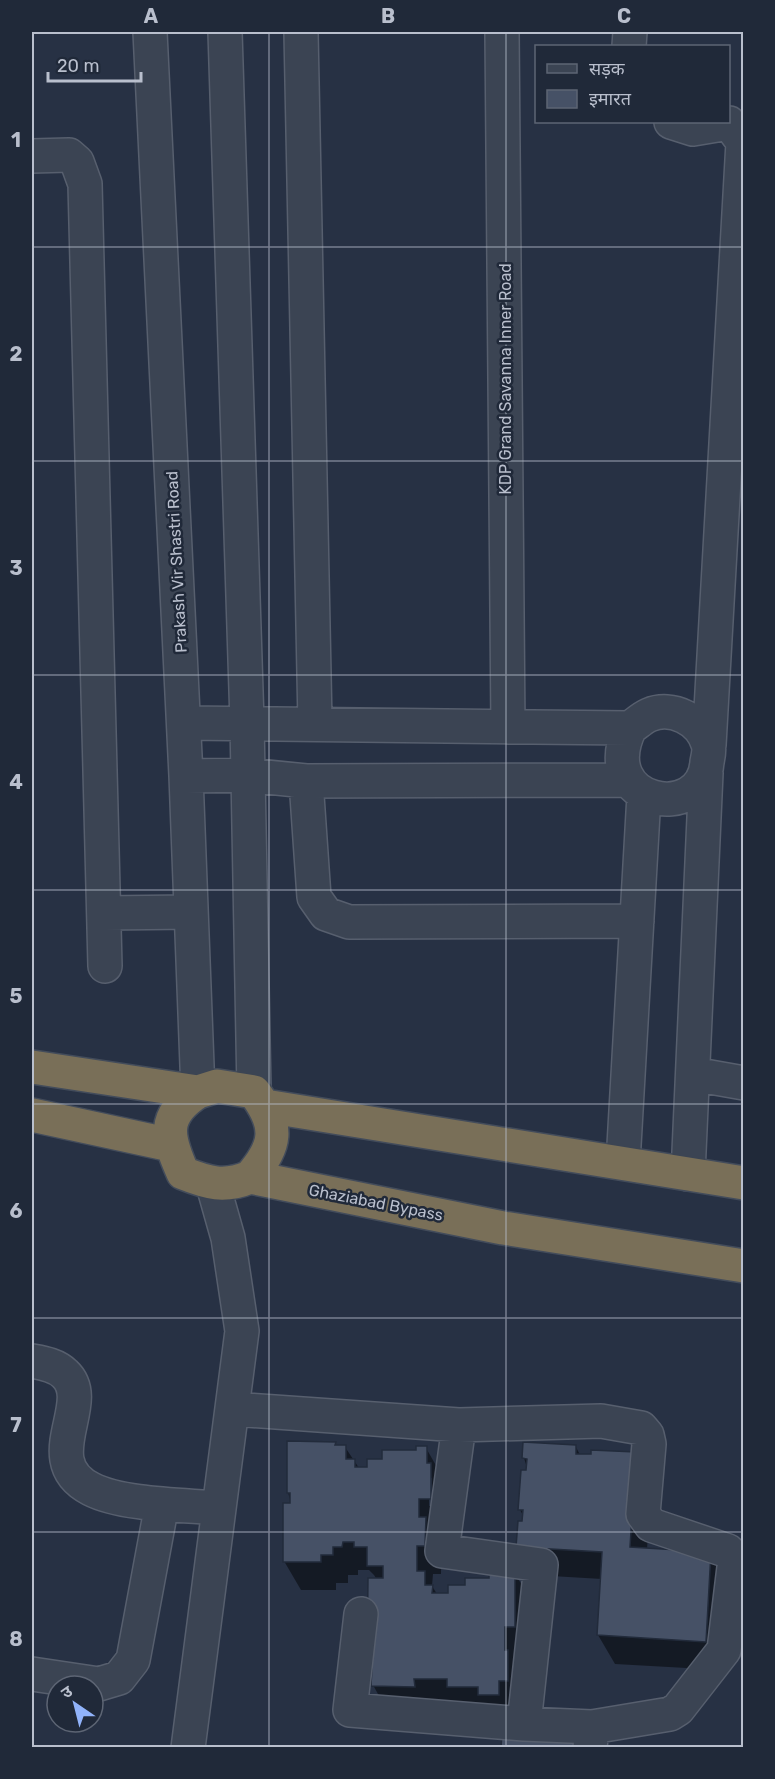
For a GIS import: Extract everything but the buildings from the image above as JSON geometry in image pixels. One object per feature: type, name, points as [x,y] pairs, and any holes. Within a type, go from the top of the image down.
[{"type":"highway","points":[[32,1067],[198,1092]]},
{"type":"highway","points":[[213,1185],[183,1173],[171,1145],[170,1123],[182,1102],[198,1092],[217,1086],[260,1099],[744,1183]]},
{"type":"highway","points":[[250,1177],[268,1156],[274,1126],[260,1099]]},
{"type":"highway","points":[[32,1115],[171,1145]]},
{"type":"highway","name":"Ghaziabad Bypass","points":[[213,1185],[234,1184],[250,1177],[503,1228],[744,1266]]},
{"type":"street","name":"Prakash Vir Shastri Road","points":[[150,32],[184,723],[198,1092]]},
{"type":"street","points":[[225,32],[247,775],[260,1099]]},
{"type":"street","points":[[301,32],[315,724]]},
{"type":"street","name":"KDP Grand Savanna Inner Road","points":[[502,32],[508,727]]},
{"type":"street","points":[[674,123],[693,129],[729,123],[742,142],[688,1174]]},
{"type":"street","points":[[32,156],[69,155],[77,162],[86,184],[105,966]]},
{"type":"street","points":[[186,776],[247,775],[306,781],[636,788],[668,801],[691,792],[708,759],[697,723],[675,712],[650,714],[630,729],[622,745],[621,763],[636,788],[637,921],[624,1163]]},
{"type":"street","points":[[184,723],[247,722],[630,729]]},
{"type":"street","points":[[306,781],[314,897],[326,914],[349,922],[637,921]]},
{"type":"street","points":[[104,914],[191,912]]},
{"type":"street","points":[[693,1074],[744,1083]]},
{"type":"street","points":[[188,1748],[218,1508],[233,1409],[242,1321],[228,1238],[213,1185]]},
{"type":"street","points":[[32,1360],[52,1365],[67,1374],[73,1390],[74,1408],[65,1455],[71,1472],[90,1489],[109,1496],[162,1504],[218,1508]]},
{"type":"street","points":[[233,1409],[459,1425],[601,1421],[641,1428],[647,1435],[649,1444],[643,1514],[647,1521],[651,1525],[728,1551],[735,1559],[724,1650],[678,1709],[670,1714],[591,1737],[524,1724],[350,1710],[361,1614]]},
{"type":"street","points":[[459,1425],[442,1551],[541,1565],[524,1724]]},
{"type":"street","points":[[32,1674],[99,1684],[119,1678],[133,1660],[162,1504]]}]
